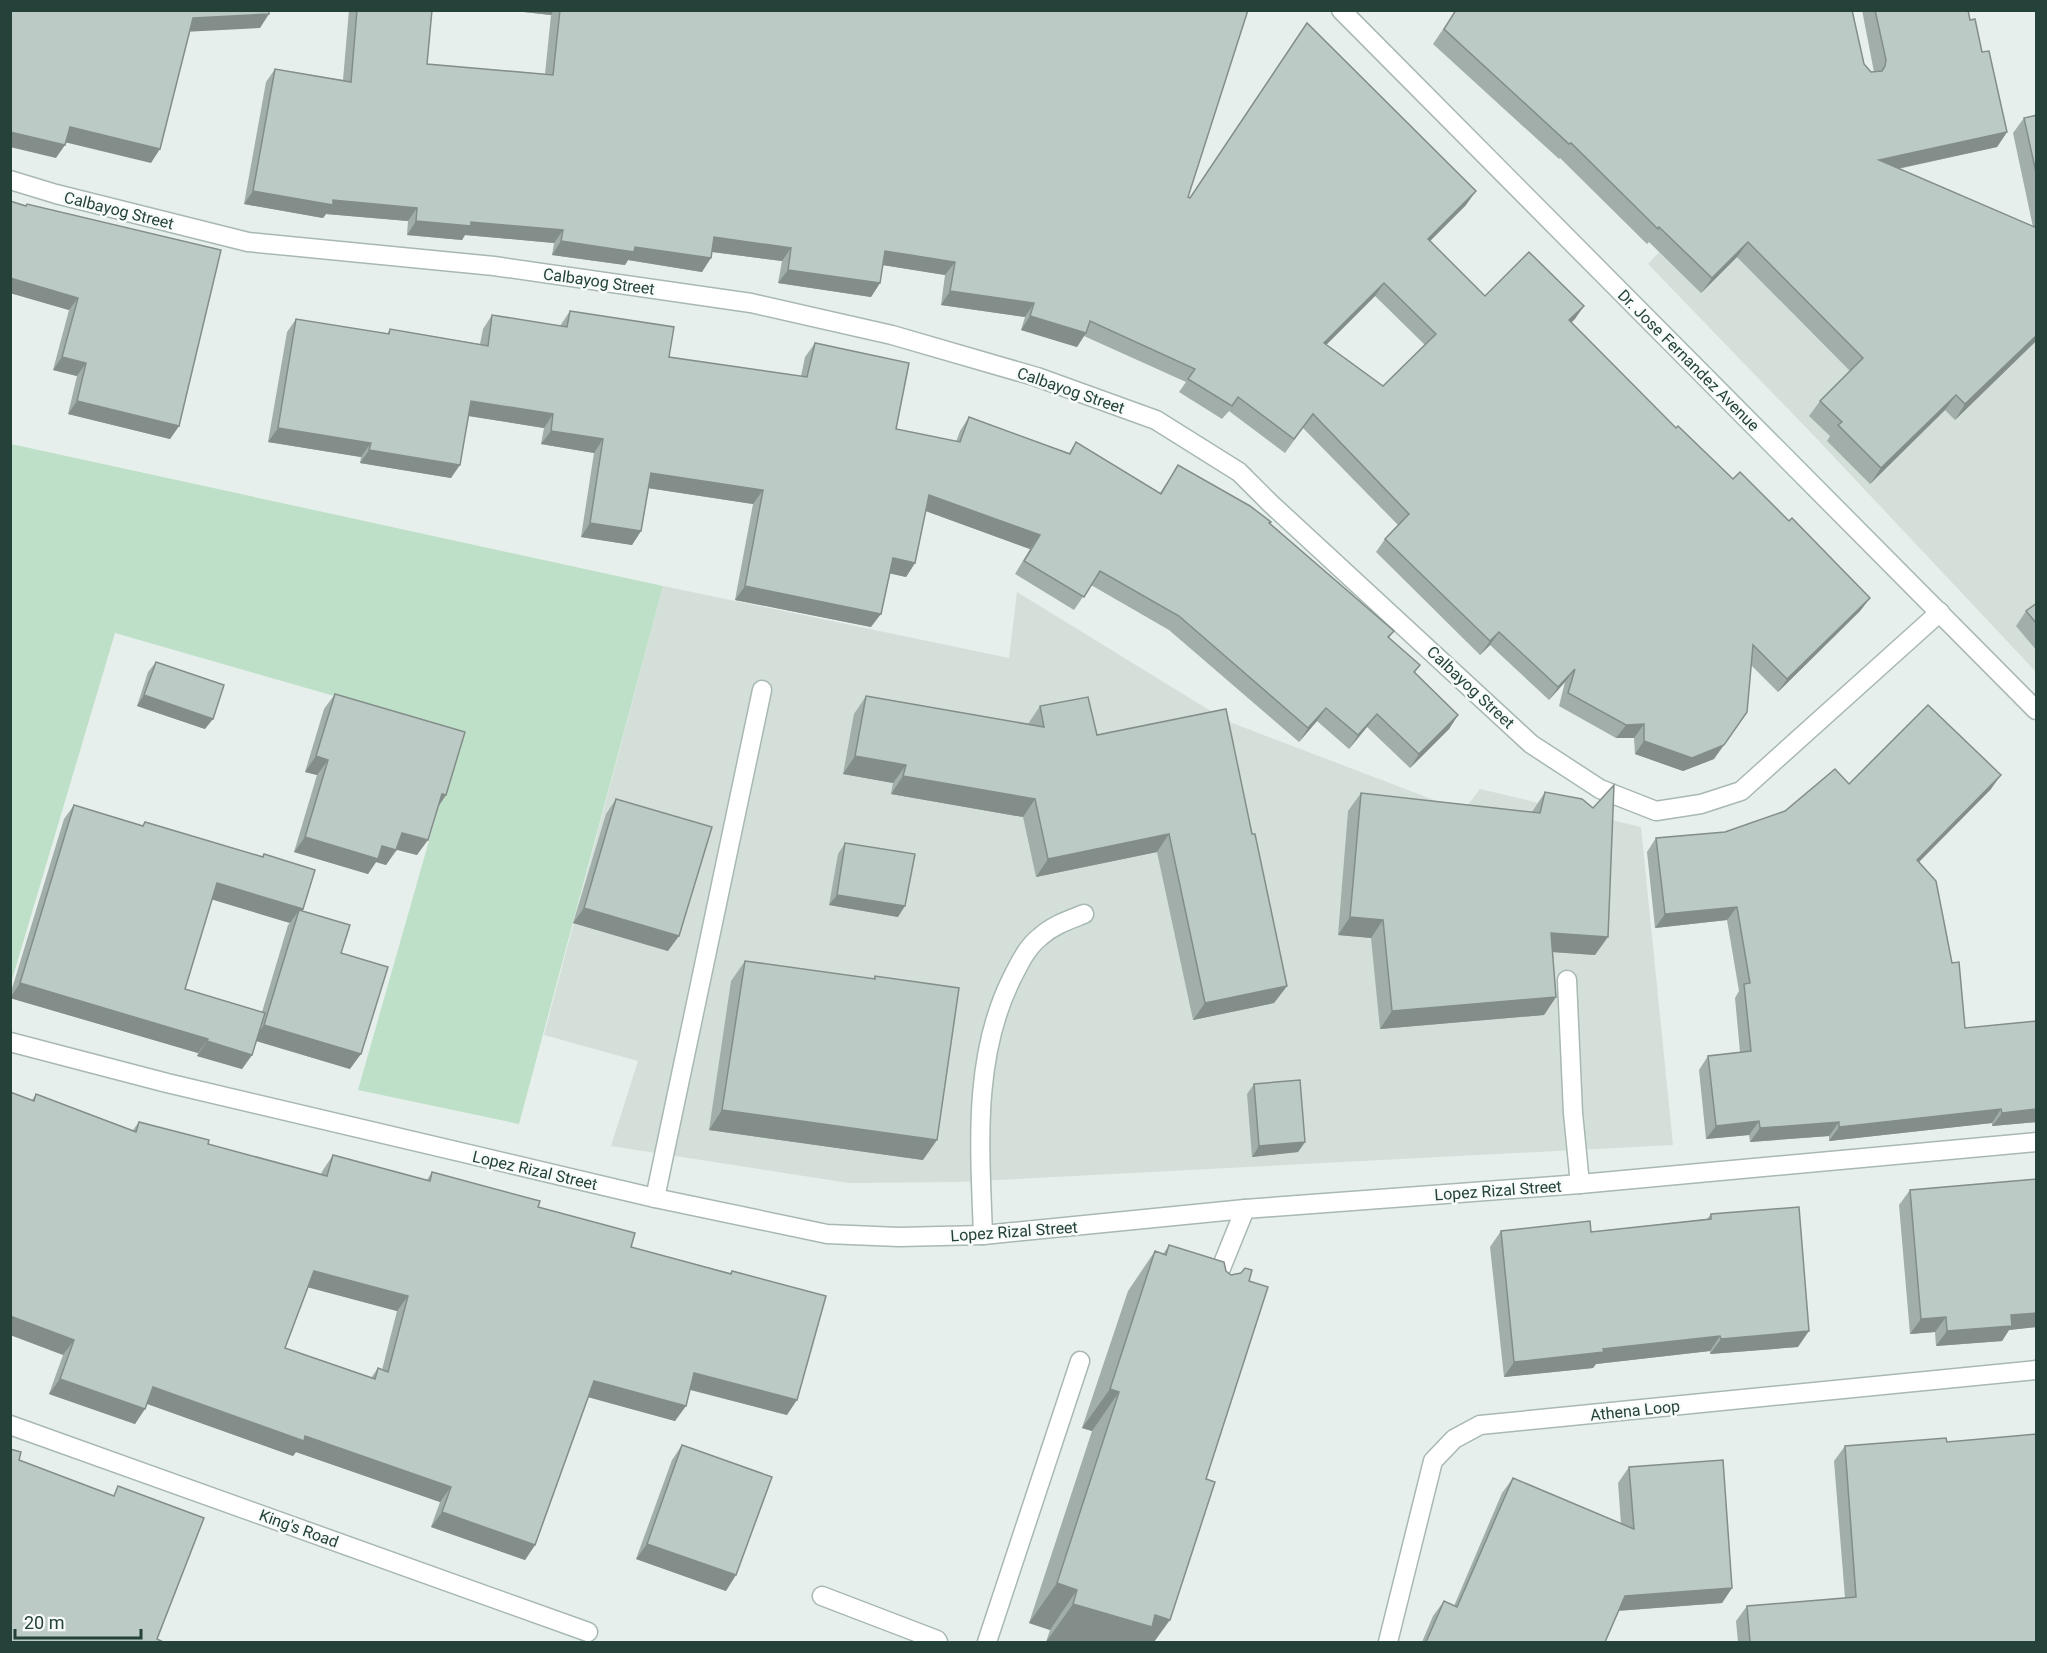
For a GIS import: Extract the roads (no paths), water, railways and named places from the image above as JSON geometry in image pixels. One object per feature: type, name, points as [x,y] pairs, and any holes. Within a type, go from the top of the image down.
[{"type":"street","name":"Dr. Jose Fernandez Avenue","points":[[1341,10],[2037,710]]},
{"type":"street","name":"Calbayog Street","points":[[10,180],[56,194],[248,242],[494,266],[751,303],[892,334],[1037,377],[1156,420],[1239,472],[1531,744],[1600,789],[1656,811],[1701,804],[1741,791],[1940,612]]},
{"type":"street","points":[[655,1198],[762,690]]},
{"type":"street","points":[[983,1235],[980,1118],[983,1076],[1000,1004],[1020,961],[1038,938],[1054,926],[1084,914]]},
{"type":"street","points":[[1567,980],[1573,1113],[1580,1184]]},
{"type":"street","name":"Lopez Rizal Street","points":[[10,1042],[167,1083],[655,1198],[827,1234],[899,1237],[983,1235],[1245,1209],[1580,1184],[2037,1142]]},
{"type":"street","points":[[1207,1304],[1245,1209]]},
{"type":"street","points":[[987,1642],[1080,1361]]},
{"type":"street","name":"Athena Loop","points":[[1388,1642],[1433,1461],[1454,1439],[1480,1425],[2037,1370]]},
{"type":"street","name":"King's Road","points":[[10,1425],[588,1632]]},
{"type":"street","points":[[822,1596],[938,1642]]}]
